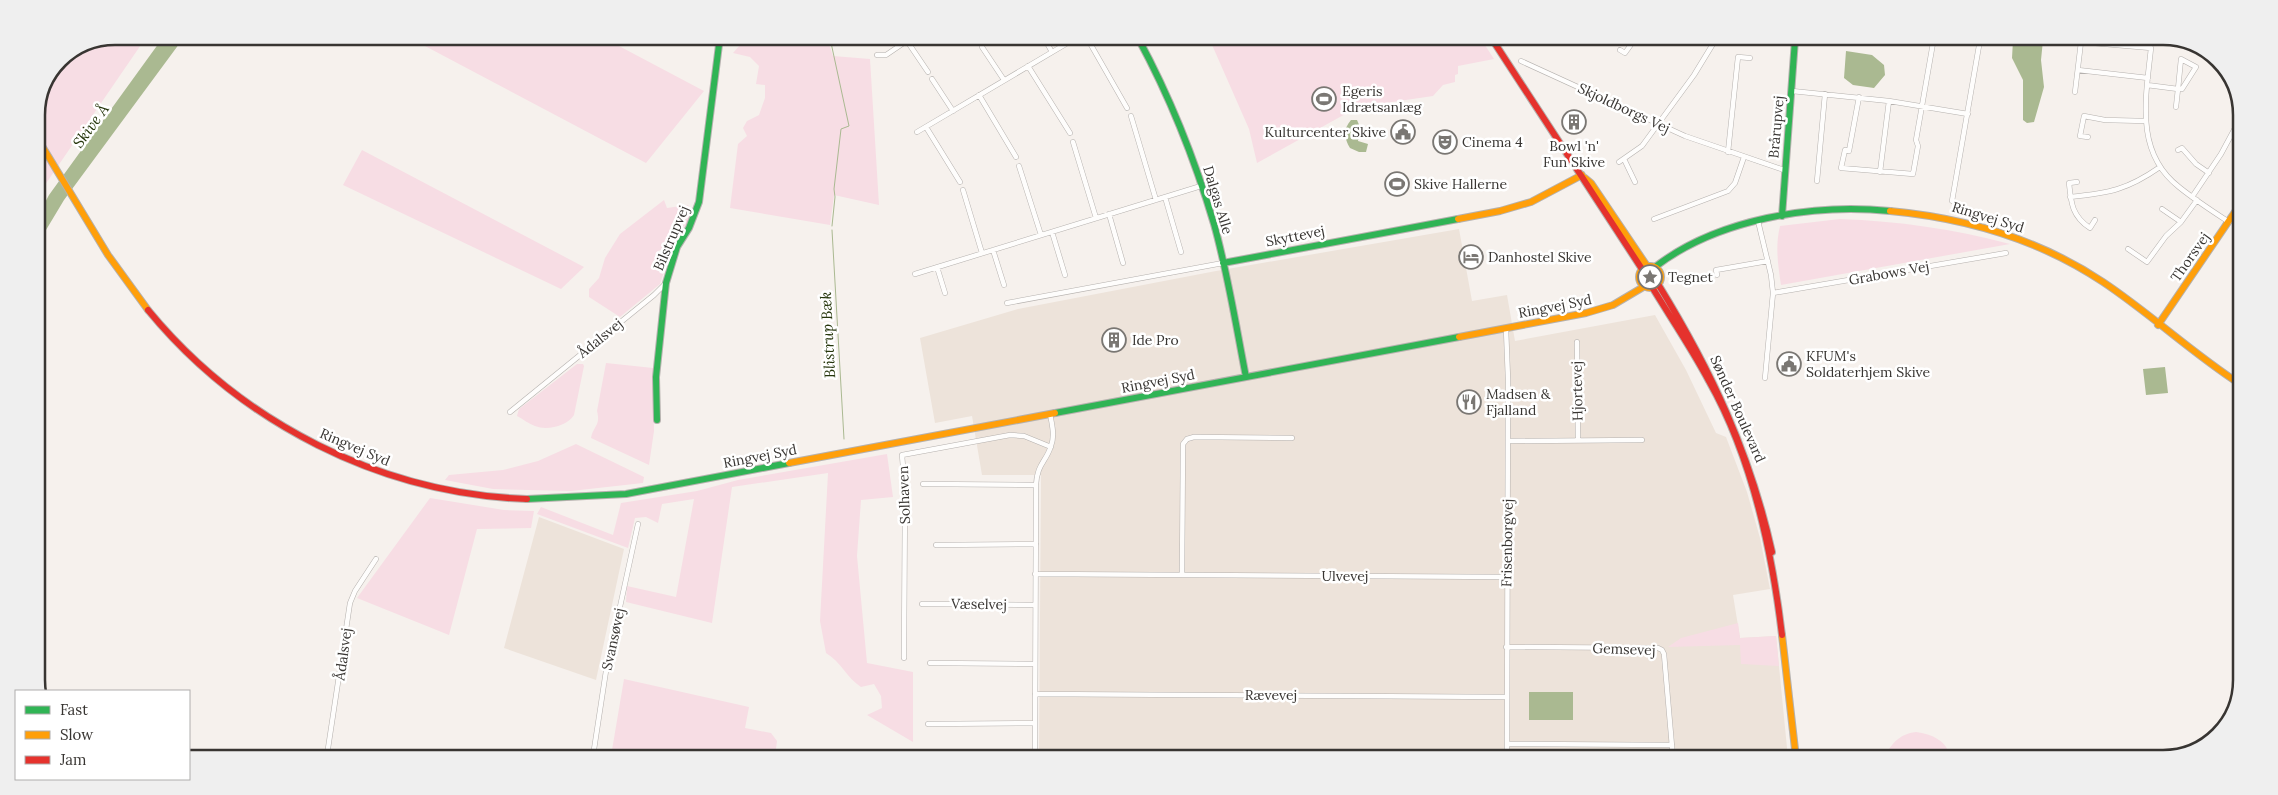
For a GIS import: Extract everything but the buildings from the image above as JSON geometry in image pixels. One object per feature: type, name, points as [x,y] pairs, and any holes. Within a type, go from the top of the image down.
[{"type":"main road","name":"Bilstrupvej","points":[[657,420],[656,377],[666,283],[677,247],[689,228],[699,202],[719,45]]},
{"type":"main road","name":"Dalgas Alle","points":[[1141,45],[1173,109],[1201,186],[1223,263],[1246,377]]},
{"type":"main road","points":[[1496,45],[1582,175],[1587,186],[1644,268]]},
{"type":"main road","name":"Brårupvej","points":[[1782,216],[1795,45]]},
{"type":"main road","name":"Ringvej Syd","points":[[45,151],[127,283],[158,322],[197,363],[235,394],[279,424],[347,459],[393,476],[437,488],[485,496],[557,499],[626,494],[1586,314],[1613,305],[1645,286]]},
{"type":"main road","name":"Skyttevej","points":[[1223,263],[1500,211],[1531,202],[1582,175]]},
{"type":"main road","name":"Ringvej Syd","points":[[1657,269],[1690,244],[1726,230],[1782,216],[1836,209],[1888,210],[1942,217],[1984,227],[2035,246],[2084,270],[2120,295],[2202,359],[2233,379]]},
{"type":"main road","name":"Thorsvej","points":[[2158,325],[2233,216]]},
{"type":"main road","points":[[1644,268],[1657,269],[1661,278],[1655,285],[1645,286],[1640,280],[1644,268]]},
{"type":"main road","name":"Ringvej Syd","points":[[1625,297],[1640,280]]},
{"type":"main road","name":"Sønder Boulevard","points":[[1655,285],[1710,382],[1732,430],[1761,519],[1776,583],[1795,750]]},
{"type":"street","points":[[877,55],[886,55],[900,45]]},
{"type":"street","points":[[912,45],[928,72]]},
{"type":"street","points":[[1048,45],[1052,52]]},
{"type":"street","points":[[917,132],[1064,45]]},
{"type":"street","points":[[1091,45],[1127,108]]},
{"type":"street","points":[[1620,50],[1626,53],[1631,45]]},
{"type":"street","points":[[1618,162],[1642,146],[1694,76],[1712,45]]},
{"type":"street","points":[[1859,97],[1849,151],[1845,150],[1841,168],[1913,174],[1918,146],[1916,140],[1933,45]]},
{"type":"street","points":[[1952,201],[1979,45]]},
{"type":"street","points":[[2075,92],[2081,45]]},
{"type":"street","points":[[2116,45],[2151,48],[2145,121],[2149,144],[2160,167],[2177,187],[2229,222]]},
{"type":"street","points":[[982,47],[1004,80]]},
{"type":"street","points":[[1728,152],[1738,57],[1750,58]]},
{"type":"street","points":[[2147,85],[2178,89],[2182,89],[2196,67],[2181,59],[2178,89],[2176,107]]},
{"type":"street","name":"Skjoldborgs Vej","points":[[1521,61],[1658,124],[1728,152],[1784,170]]},
{"type":"street","points":[[1028,66],[1070,133]]},
{"type":"street","points":[[2078,70],[2148,78]]},
{"type":"street","points":[[932,79],[952,111]]},
{"type":"street","points":[[1792,91],[1859,97],[1968,114]]},
{"type":"street","points":[[1817,181],[1825,94]]},
{"type":"street","points":[[979,95],[1016,158]]},
{"type":"street","points":[[1880,172],[1889,101]]},
{"type":"street","points":[[1131,116],[1156,200]]},
{"type":"street","points":[[2088,138],[2080,136],[2084,116],[2105,120],[2145,121]]},
{"type":"street","points":[[926,126],[960,182]]},
{"type":"street","points":[[2128,249],[2147,262],[2166,236],[2181,222],[2233,132]]},
{"type":"street","points":[[1073,142],[1096,218]]},
{"type":"street","points":[[2178,150],[2182,148],[2196,164],[2209,173]]},
{"type":"street","points":[[1654,219],[1728,191],[1735,183],[1744,157]]},
{"type":"street","points":[[1624,159],[1635,182]]},
{"type":"street","points":[[1019,166],[1041,235]]},
{"type":"street","points":[[2070,197],[2117,190],[2141,180],[2160,167]]},
{"type":"street","points":[[2077,182],[2069,183],[2073,211],[2081,222],[2090,228],[2095,220]]},
{"type":"street","points":[[915,274],[1201,186]]},
{"type":"street","points":[[963,190],[982,253]]},
{"type":"street","points":[[1165,197],[1181,252]]},
{"type":"street","points":[[2162,209],[2181,222]]},
{"type":"street","points":[[1109,214],[1123,263]]},
{"type":"street","points":[[1758,221],[1768,261],[1773,293],[1765,378]]},
{"type":"street","points":[[1052,232],[1065,275]]},
{"type":"street","points":[[993,250],[1004,285]]},
{"type":"street","name":"Grabows Vej","points":[[1773,293],[2006,252]]},
{"type":"street","points":[[1717,275],[1716,270],[1768,261]]},
{"type":"street","name":"Skyttevej","points":[[1007,303],[1223,263]]},
{"type":"street","points":[[937,267],[945,293]]},
{"type":"street","name":"Ådalsvej","points":[[510,412],[654,295],[666,283]]},
{"type":"street","name":"Frisenborgvej","points":[[1506,328],[1508,346],[1507,750]]},
{"type":"street","name":"Hjortevej","points":[[1577,342],[1578,440]]},
{"type":"street","points":[[1034,750],[1036,485],[1040,465],[1051,447],[1053,431],[1050,414]]},
{"type":"street","name":"Solhaven","points":[[904,658],[905,492],[902,455],[1010,435],[1024,436],[1051,447]]},
{"type":"street","points":[[1182,575],[1183,444],[1187,439],[1292,438]]},
{"type":"street","name":"Hjortevej","points":[[1508,441],[1642,440]]},
{"type":"street","points":[[924,484],[1036,485]]},
{"type":"street","name":"Svansøvej","points":[[594,750],[606,671],[638,524]]},
{"type":"street","points":[[936,545],[1036,544]]},
{"type":"street","name":"Ådalsvej","points":[[328,750],[350,603],[355,591],[376,559]]},
{"type":"street","name":"Ulvevej","points":[[1036,574],[1507,577]]},
{"type":"street","name":"Væselvej","points":[[922,604],[1035,605]]},
{"type":"street","name":"Gemsevej","points":[[1506,647],[1658,648],[1662,650],[1664,654],[1672,750]]},
{"type":"street","points":[[930,663],[1035,664]]},
{"type":"street","name":"Rævevej","points":[[1035,694],[1506,697]]},
{"type":"street","points":[[928,724],[1035,723]]},
{"type":"street","points":[[1507,744],[1672,745]]},
{"type":"shaded area","points":[[141,45],[45,185],[46,102],[57,76],[76,57],[89,50],[102,46]]},
{"type":"shaded area","points":[[157,45],[178,45],[64,200],[45,232],[45,202]]},
{"type":"shaded area","points":[[423,45],[617,45],[704,91],[646,163]]},
{"type":"shaded area","points":[[740,45],[829,45],[833,56],[870,59],[879,205],[834,195],[830,225],[730,208],[738,144],[747,136],[743,128],[747,121],[759,115],[765,98],[765,85],[756,84],[759,66],[750,57],[733,53]]},
{"type":"shaded area","name":"Egeris Idrætsanlæg","points":[[1212,45],[1485,45],[1494,59],[1458,66],[1455,82],[1443,85],[1433,96],[1358,107],[1257,163],[1249,129]]},
{"type":"shaded area","points":[[2013,45],[2042,45],[2041,60],[2044,87],[2034,122],[2027,123],[2023,120],[2023,80],[2012,58]]},
{"type":"shaded area","points":[[1846,51],[1872,55],[1884,65],[1885,75],[1874,88],[1853,85],[1844,78]]},
{"type":"shaded area","points":[[1351,120],[1357,120],[1360,127],[1358,141],[1368,144],[1366,152],[1359,152],[1350,148],[1348,144],[1346,130]]},
{"type":"shaded area","points":[[362,150],[584,267],[561,289],[343,185]]},
{"type":"shaded area","points":[[664,200],[667,208],[688,205],[693,212],[675,244],[658,251],[660,263],[665,269],[660,284],[620,317],[589,297],[589,289],[599,278],[605,258],[620,234]]},
{"type":"shaded area","points":[[1840,219],[1926,227],[2010,244],[1781,285],[1777,248],[1780,226]]},
{"type":"shaded area","points":[[1459,229],[1472,301],[1507,295],[1515,341],[1655,315],[1686,370],[1716,433],[1726,437],[1747,492],[1760,538],[1770,589],[1733,595],[1740,638],[1776,636],[1787,750],[1039,750],[1041,475],[982,475],[972,416],[935,423],[920,338],[1018,309],[1216,271]]},
{"type":"shaded area","points":[[606,363],[653,368],[654,431],[649,465],[591,438],[598,420],[597,411]]},
{"type":"shaded area","points":[[577,364],[583,364],[584,366],[574,415],[571,419],[562,425],[545,428],[533,425],[517,416],[519,409]]},
{"type":"shaded area","points":[[2165,367],[2168,393],[2146,395],[2143,369]]},
{"type":"shaded area","points":[[576,444],[644,477],[643,483],[571,491],[493,489],[445,480],[449,475],[503,470],[538,461]]},
{"type":"shaded area","points":[[887,454],[893,497],[861,500],[857,556],[867,663],[913,672],[913,742],[867,715],[882,708],[881,696],[874,684],[861,687],[826,653],[820,621],[828,473],[732,487],[712,623],[626,602],[627,586],[676,597],[694,499],[662,504],[658,523],[646,517],[635,518],[628,548],[537,514],[541,507],[613,535],[621,503],[697,491],[738,480]]},
{"type":"shaded area","points":[[430,498],[504,510],[534,511],[531,528],[477,529],[449,635],[357,598]]},
{"type":"shaded area","points":[[539,517],[624,549],[596,680],[504,648]]},
{"type":"shaded area","points":[[1738,623],[1740,638],[1776,636],[1779,666],[1741,664],[1740,645],[1668,647],[1681,638]]},
{"type":"shaded area","points":[[624,679],[749,707],[745,728],[771,733],[777,741],[776,750],[612,750]]},
{"type":"shaded area","points":[[1529,692],[1573,692],[1573,720],[1529,720]]},
{"type":"shaded area","points":[[1916,732],[1938,739],[1948,750],[1889,750],[1900,737]]},
{"type":"waterway","name":"Blistrup Bæk","points":[[832,45],[849,126],[841,129],[832,226]]},
{"type":"waterway","name":"Blistrup Bæk","points":[[832,230],[844,439]]},
{"type":"traffic: fast","points":[[657,420],[656,377],[666,283],[677,247],[689,228],[699,202],[719,45]]},
{"type":"traffic: fast","points":[[1142,45],[1171,106],[1207,200],[1224,262],[1246,377]]},
{"type":"traffic: fast","points":[[1782,216],[1795,45]]},
{"type":"traffic: fast","points":[[1655,267],[1680,250],[1707,237],[1767,218],[1830,210],[1861,209],[1890,211]]},
{"type":"traffic: fast","points":[[1223,263],[1458,219]]},
{"type":"traffic: fast","points":[[1055,413],[1459,337]]},
{"type":"traffic: fast","points":[[527,499],[626,494],[789,463]]},
{"type":"traffic: slow","points":[[45,151],[108,255],[148,310]]},
{"type":"traffic: slow","points":[[1458,219],[1500,211],[1531,202],[1582,175]]},
{"type":"traffic: slow","points":[[1585,178],[1591,183],[1647,266]]},
{"type":"traffic: slow","points":[[1890,211],[1918,214],[1974,225],[2001,233],[2054,254],[2079,267],[2121,294],[2233,379]]},
{"type":"traffic: slow","points":[[2158,325],[2233,215]]},
{"type":"traffic: slow","points":[[1650,266],[1658,269],[1661,277],[1658,285],[1650,288],[1642,285],[1639,277],[1642,269],[1650,266]]},
{"type":"traffic: slow","points":[[1459,337],[1586,313],[1613,305],[1645,286]]},
{"type":"traffic: slow","points":[[789,463],[1055,413]]},
{"type":"traffic: slow","points":[[1782,635],[1795,750]]},
{"type":"traffic: jam","points":[[1496,45],[1642,269]]},
{"type":"traffic: jam","points":[[1658,284],[1695,348],[1727,413],[1752,480],[1772,552]]},
{"type":"traffic: jam","points":[[1652,287],[1689,345],[1724,410],[1737,440],[1766,537],[1782,635]]},
{"type":"traffic: jam","points":[[148,310],[185,350],[226,386],[270,418],[318,445],[367,467],[419,483],[473,494],[527,499]]},
{"type":"place","name":"Egeris Idrætsanlæg","points":[[1324,99]]},
{"type":"place","name":"Bowl 'n' Fun Skive","points":[[1574,122]]},
{"type":"place","name":"Kulturcenter Skive","points":[[1403,132]]},
{"type":"place","name":"Cinema 4","points":[[1445,142]]},
{"type":"place","name":"Skive Hallerne","points":[[1397,184]]},
{"type":"place","name":"Danhostel Skive","points":[[1471,257]]},
{"type":"place","name":"Tegnet","points":[[1650,277]]},
{"type":"place","name":"Ide Pro","points":[[1114,340]]},
{"type":"place","name":"KFUM's Soldaterhjem Skive","points":[[1789,364]]},
{"type":"place","name":"Madsen & Fjalland","points":[[1469,402]]},
{"type":"water label","name":"Skive Å","points":[[91,126]]}]
